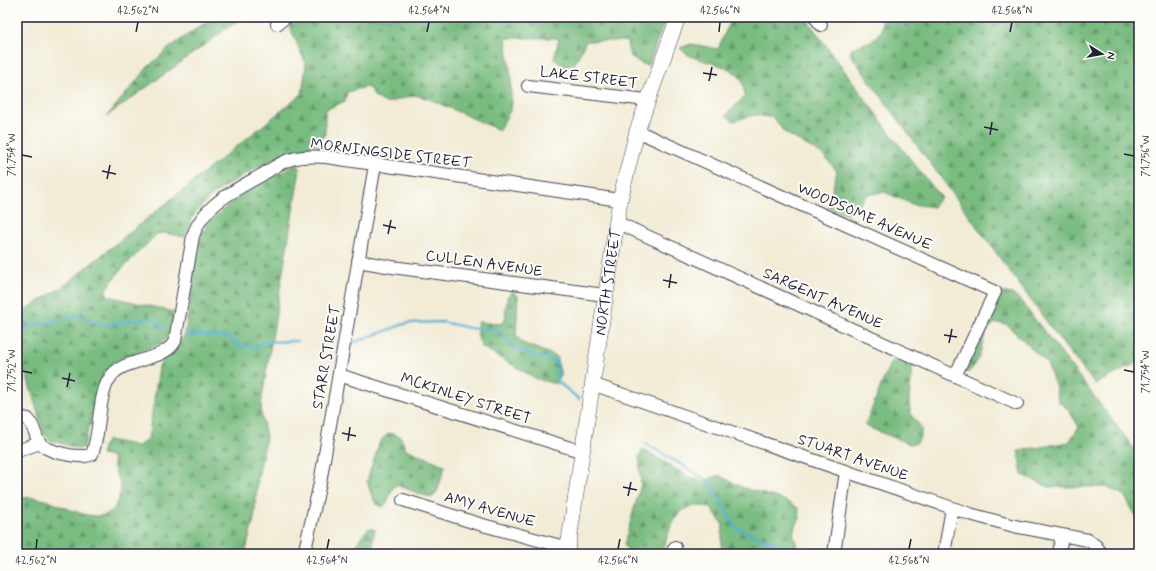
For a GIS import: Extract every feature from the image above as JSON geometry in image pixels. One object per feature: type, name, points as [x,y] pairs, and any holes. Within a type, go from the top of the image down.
[{"type":"main road","name":"NORTH STREET","points":[[567,551],[620,200],[637,131],[678,17]]},
{"type":"street","name":"LAKE STREET","points":[[528,86],[647,100]]},
{"type":"street","name":"WOODSOME AVENUE","points":[[637,131],[995,292],[955,376]]},
{"type":"street","name":"MORNINGSIDE STREET","points":[[40,443],[52,450],[76,456],[86,457],[92,454],[105,387],[111,375],[121,368],[167,350],[174,344],[178,333],[193,236],[199,224],[214,205],[232,192],[282,163],[292,159],[309,156],[326,157],[620,200]]},
{"type":"street","name":"STARR STREET","points":[[304,554],[320,483],[375,165]]},
{"type":"street","name":"SARGENT AVENUE","points":[[616,222],[1017,404]]},
{"type":"street","name":"CULLEN AVENUE","points":[[358,261],[423,272],[605,295]]},
{"type":"street","name":"MCKINLEY STREET","points":[[339,375],[583,452]]},
{"type":"street","name":"STUART AVENUE","points":[[592,384],[952,508],[1014,526],[1088,540],[1102,554]]},
{"type":"street","points":[[17,417],[28,419],[40,443],[17,451]]},
{"type":"street","points":[[834,554],[846,471]]},
{"type":"street","name":"AMY AVENUE","points":[[403,500],[567,551]]},
{"type":"street","points":[[944,554],[952,508]]},
{"type":"street","points":[[1059,554],[1062,534]]},
{"type":"green space","points":[[213,17],[243,17],[107,116],[148,67],[169,48]]},
{"type":"green space","points":[[295,17],[657,17],[662,19],[664,22],[648,66],[632,58],[627,41],[586,41],[574,65],[564,67],[554,59],[559,38],[506,38],[511,76],[511,109],[499,130],[429,99],[415,95],[386,103],[375,97],[370,89],[366,87],[347,92],[345,101],[325,110],[325,135],[314,145],[291,151],[224,187],[213,195],[194,215],[185,237],[164,233],[157,234],[120,271],[106,289],[108,296],[174,312],[171,333],[165,341],[112,363],[101,378],[84,447],[79,449],[50,440],[44,434],[27,377],[21,370],[17,370],[17,315],[62,287],[302,94],[306,64],[288,23]]},
{"type":"green space","points":[[732,17],[805,17],[899,145],[941,197],[933,207],[912,204],[884,192],[867,195],[850,214],[839,214],[828,207],[837,171],[823,155],[784,132],[774,118],[755,115],[733,121],[726,115],[745,96],[742,81],[737,74],[729,69],[694,58],[686,54],[680,48],[691,44],[718,49]]},
{"type":"green space","points":[[882,17],[1139,17],[1139,362],[1095,384],[1066,348],[850,54],[852,48],[873,40],[882,30]]},
{"type":"green space","points":[[297,164],[300,169],[262,398],[261,412],[266,437],[258,478],[254,519],[245,554],[17,554],[17,499],[41,499],[82,514],[93,516],[103,516],[111,512],[120,496],[121,488],[114,467],[113,457],[101,455],[103,447],[108,440],[138,446],[148,439],[159,367],[162,360],[175,352],[185,334],[197,249],[203,231],[212,219],[247,190]]},
{"type":"green space","points":[[512,291],[518,296],[516,335],[522,343],[556,356],[561,376],[556,384],[537,379],[483,348],[480,342],[477,332],[478,322],[499,324],[505,321],[507,297]]},
{"type":"green space","points":[[1003,292],[1012,294],[1020,300],[1139,455],[1139,521],[1124,495],[1106,487],[1049,487],[1022,475],[1018,451],[1069,442],[1079,427],[1068,409],[1058,401],[1056,388],[1047,363],[1006,324],[995,323],[989,329],[985,335],[976,363],[968,373],[964,370],[997,295]]},
{"type":"green space","points":[[896,358],[912,365],[909,404],[912,415],[921,428],[920,437],[917,443],[910,444],[865,426],[890,363]]},
{"type":"green space","points":[[389,433],[400,436],[406,449],[444,465],[445,467],[437,492],[432,498],[396,485],[393,487],[386,505],[383,507],[376,504],[367,481],[380,441]]},
{"type":"green space","points":[[643,449],[689,477],[703,481],[719,475],[741,487],[784,500],[798,508],[800,518],[793,532],[797,548],[803,554],[721,554],[723,525],[710,507],[698,506],[681,512],[676,517],[668,534],[662,554],[630,554],[624,545],[641,484],[639,457]]},
{"type":"green space","points":[[369,528],[375,530],[373,546],[379,554],[353,554],[360,538]]},
{"type":"waterway","points":[[17,329],[78,316],[104,325],[149,318],[164,327]]},
{"type":"waterway","points":[[353,343],[407,323],[443,322],[469,328],[499,330],[515,349],[556,362],[558,382],[579,399]]},
{"type":"waterway","points":[[185,334],[229,337],[239,346],[257,347],[263,342],[297,341]]},
{"type":"waterway","points":[[646,444],[709,481],[736,528],[775,543],[789,554]]}]
